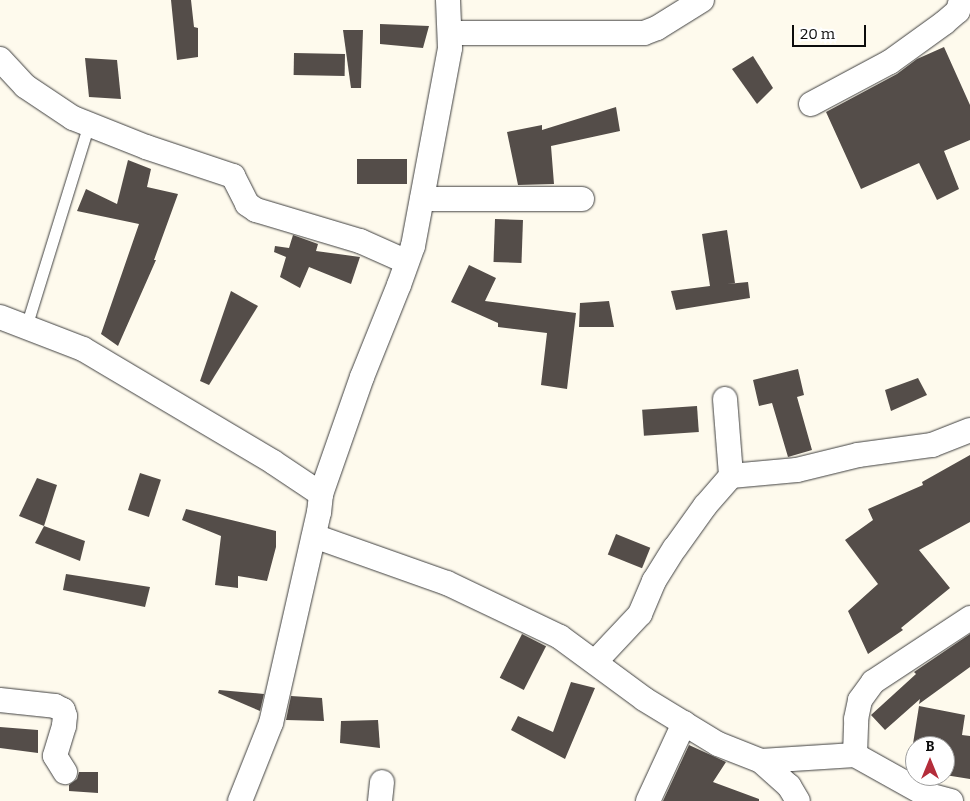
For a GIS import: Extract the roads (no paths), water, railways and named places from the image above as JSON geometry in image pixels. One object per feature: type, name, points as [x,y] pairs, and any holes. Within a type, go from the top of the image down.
[{"type":"street","points":[[240,801],[271,723],[314,536],[321,494],[362,377],[407,262],[422,199],[444,82],[451,33],[448,0]]},
{"type":"street","points":[[451,33],[644,33],[657,28],[702,0]]},
{"type":"street","points":[[811,104],[890,62],[958,10],[961,0]]},
{"type":"street","points":[[0,59],[25,86],[73,118],[146,147],[233,176],[247,204],[256,210],[360,241],[407,262]]},
{"type":"street","points":[[422,199],[582,199]]},
{"type":"street","points":[[0,317],[83,350],[273,462],[321,494]]},
{"type":"street","points":[[725,399],[731,476]]},
{"type":"street","points":[[594,662],[640,614],[654,581],[675,548],[705,506],[731,476],[797,470],[858,455],[932,445],[970,430]]},
{"type":"street","points":[[314,536],[447,583],[560,636],[644,699],[718,744],[761,761],[789,786],[798,801]]},
{"type":"street","points":[[855,755],[860,700],[873,682],[970,618]]},
{"type":"street","points":[[0,700],[55,706],[63,710],[65,716],[64,726],[55,756],[65,772]]},
{"type":"street","points":[[648,801],[684,723]]},
{"type":"street","points":[[761,761],[855,755],[925,794],[951,801]]},
{"type":"lane","points":[[26,327],[90,124]]}]
